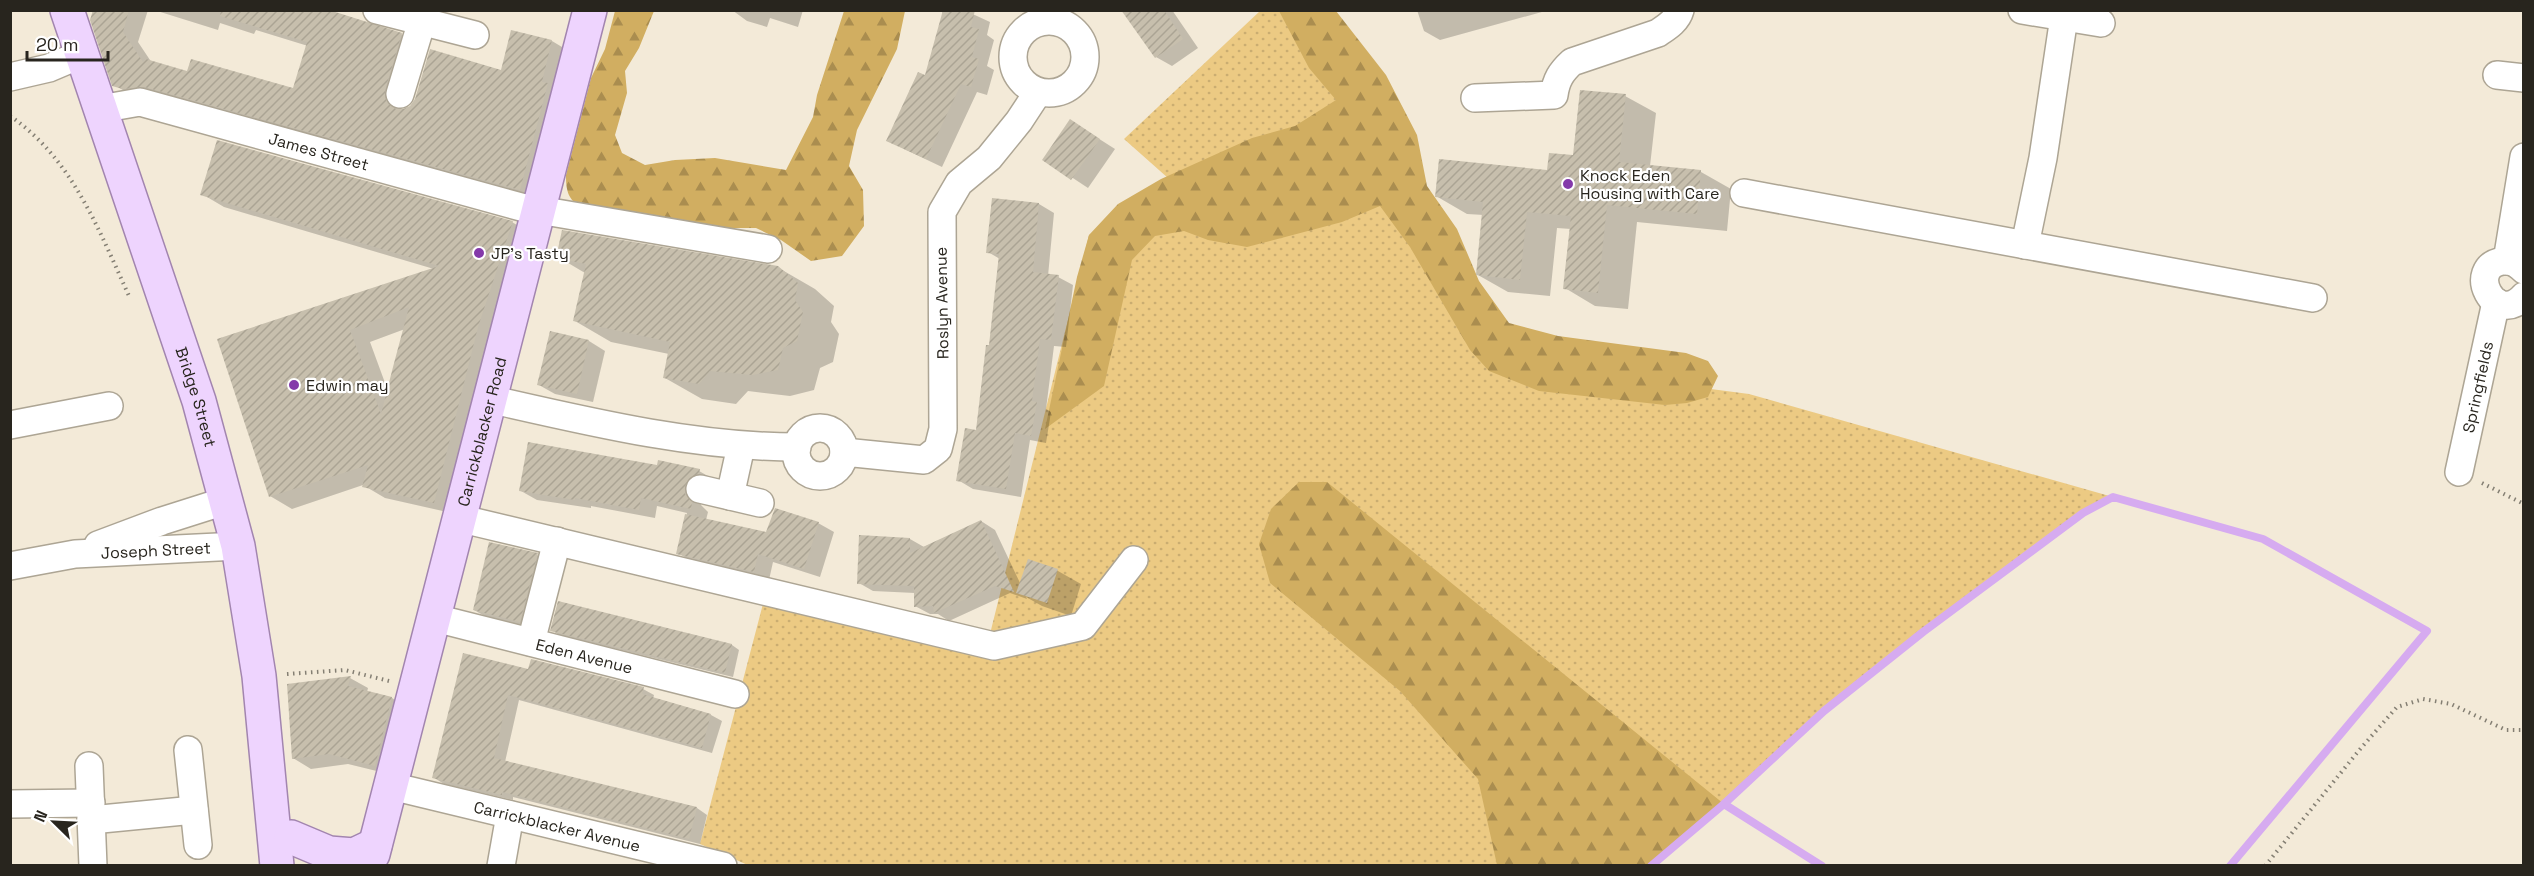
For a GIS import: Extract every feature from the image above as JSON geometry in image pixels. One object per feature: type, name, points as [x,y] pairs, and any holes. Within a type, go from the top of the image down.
[{"type":"main road","name":"Bridge Street","points":[[67,10],[199,401],[238,546],[259,676],[270,798],[290,856]]},
{"type":"main road","name":"Carrickblacker Road","points":[[372,857],[590,10]]},
{"type":"main road","points":[[290,856],[329,853],[372,857]]},
{"type":"street","points":[[377,10],[475,35]]},
{"type":"street","points":[[1475,99],[1554,95],[1556,83],[1562,71],[1572,62],[1658,33],[1679,16],[1680,10]]},
{"type":"street","points":[[2022,10],[2101,23]]},
{"type":"street","points":[[2025,245],[2043,158],[2064,17]]},
{"type":"street","points":[[400,94],[422,21]]},
{"type":"street","points":[[10,77],[49,68],[82,54]]},
{"type":"street","points":[[2497,75],[2523,78]]},
{"type":"street","name":"Roslyn Avenue","points":[[741,446],[797,447],[800,440],[811,430],[827,429],[839,438],[844,452],[924,460],[938,449],[944,429],[942,212],[958,183],[989,158],[1038,92]]},
{"type":"street","name":"James Street","points":[[100,109],[140,102],[538,210],[768,249]]},
{"type":"street","points":[[2523,157],[2515,265],[2493,265],[2485,277],[2486,292],[2496,302],[2510,304],[2517,302],[2523,296]]},
{"type":"street","points":[[1744,193],[2313,298]]},
{"type":"street","name":"Springfields","points":[[2460,472],[2496,302]]},
{"type":"street","points":[[489,399],[600,423],[741,446],[730,496]]},
{"type":"street","points":[[10,425],[109,405]]},
{"type":"street","points":[[700,489],[760,503]]},
{"type":"street","name":"Joseph Street","points":[[75,554],[162,521],[225,501]]},
{"type":"street","points":[[458,518],[994,646],[1083,626],[1134,560]]},
{"type":"street","points":[[531,642],[557,541]]},
{"type":"street","name":"Joseph Street","points":[[10,566],[75,554],[238,546]]},
{"type":"street","name":"Eden Avenue","points":[[435,618],[735,694]]},
{"type":"street","points":[[188,750],[198,845]]},
{"type":"street","points":[[88,766],[93,866]]},
{"type":"street","name":"Carrickblacker Avenue","points":[[391,786],[723,866]]},
{"type":"street","points":[[10,804],[91,811],[194,810]]},
{"type":"street","points":[[501,866],[510,814]]},
{"type":"path","points":[[10,116],[33,131],[62,165],[88,208],[130,298]]},
{"type":"path","points":[[2460,472],[2523,504]]},
{"type":"path","points":[[259,676],[345,670],[416,690]]},
{"type":"path","points":[[2265,866],[2397,707],[2423,699],[2451,704],[2506,730],[2523,730]]},
{"type":"shaded area","points":[[1260,11],[1302,11],[1521,364],[1749,394],[2113,497],[2083,513],[1923,632],[1824,711],[1724,804],[1651,865],[750,866],[700,844],[769,581],[990,634],[1089,235],[1177,186],[1124,139]]},
{"type":"green space","points":[[615,11],[654,11],[639,48],[625,71],[627,93],[615,135],[622,153],[645,165],[675,160],[715,158],[786,170],[813,117],[817,95],[844,11],[905,11],[897,49],[857,130],[849,166],[863,190],[864,226],[842,256],[811,261],[781,240],[756,228],[735,228],[710,233],[581,208],[573,201],[567,190],[566,175],[591,78],[605,49]]},
{"type":"green space","points":[[1279,11],[1336,11],[1386,75],[1417,135],[1427,186],[1457,229],[1479,281],[1509,323],[1558,336],[1686,353],[1708,361],[1718,376],[1708,397],[1687,403],[1665,405],[1539,391],[1489,371],[1470,350],[1410,247],[1380,206],[1342,222],[1247,247],[1208,240],[1184,231],[1155,236],[1132,260],[1104,386],[1045,429],[1077,277],[1089,235],[1118,204],[1161,179],[1252,138],[1295,126],[1336,100],[1309,68]]},
{"type":"green space","points":[[1299,482],[1327,482],[1724,804],[1651,865],[1497,865],[1478,779],[1400,691],[1270,583],[1259,544],[1271,509]]},
{"type":"building","points":[[93,10],[129,10],[123,32],[143,62],[146,59],[187,71],[191,59],[293,88],[307,42],[220,16],[221,10],[329,10],[402,33],[385,90],[388,104],[396,109],[410,106],[415,99],[430,49],[501,70],[511,30],[552,40],[542,82],[548,83],[520,190],[144,87],[123,89],[112,86],[90,20]]},
{"type":"building","points":[[943,10],[975,10],[971,27],[979,29],[972,57],[979,59],[971,87],[961,84],[926,159],[886,141],[918,72],[925,75]]},
{"type":"building","points":[[1121,10],[1164,10],[1183,39],[1155,58]]},
{"type":"building","name":"Knock Eden Housing with Care","points":[[1580,90],[1626,94],[1619,162],[1701,170],[1697,214],[1607,205],[1598,293],[1563,289],[1571,216],[1527,212],[1520,280],[1476,275],[1483,202],[1435,197],[1439,159],[1547,170],[1549,153],[1573,155]]},
{"type":"building","points":[[1070,119],[1100,139],[1071,180],[1042,160]]},
{"type":"building","points":[[217,140],[513,221],[478,327],[434,503],[362,487],[368,465],[269,497],[217,339],[439,266],[200,195]],"holes":[[[409,307],[381,414],[350,330]]]},
{"type":"building","points":[[992,198],[1039,203],[1033,272],[1059,275],[1051,340],[1040,339],[1032,401],[1037,402],[1031,436],[1015,433],[1006,489],[956,481],[965,428],[976,430],[986,345],[989,345],[999,254],[986,253]]},
{"type":"building","points":[[562,230],[778,266],[798,283],[795,300],[803,312],[797,341],[783,348],[778,370],[752,375],[710,371],[699,384],[663,378],[670,342],[573,321],[586,264],[556,258]]},
{"type":"building","points":[[550,331],[589,340],[577,394],[537,385]]},
{"type":"building","points":[[528,442],[657,465],[658,460],[700,469],[699,474],[689,478],[685,486],[685,494],[692,502],[691,509],[641,498],[639,510],[575,498],[575,500],[519,491]]},
{"type":"building","points":[[775,508],[819,522],[804,569],[758,554],[754,572],[676,554],[685,514],[766,532]]},
{"type":"building","points":[[981,520],[1014,592],[995,586],[934,613],[933,606],[914,607],[914,586],[857,584],[859,535],[910,538],[910,553]]},
{"type":"building","points":[[489,542],[538,553],[520,622],[473,610]]},
{"type":"building","points":[[1028,559],[1058,569],[1047,603],[1016,593]]},
{"type":"building","points":[[558,601],[732,644],[725,673],[550,631]]},
{"type":"building","points":[[463,653],[528,669],[531,659],[644,687],[642,694],[711,714],[702,748],[508,695],[494,758],[697,807],[689,839],[502,792],[502,795],[432,778]]},
{"type":"building","points":[[351,676],[348,686],[392,697],[375,766],[329,754],[292,759],[287,684]]},
{"type":"waterway","points":[[1651,866],[1724,804],[1824,711],[1923,632],[2083,513],[2113,497],[2263,539],[2427,631],[2230,866]]},
{"type":"waterway","points":[[1724,804],[1822,866]]},
{"type":"place","name":"Knock Eden Housing with Care","points":[[1568,184]]},
{"type":"place","name":"JP's Tasty","points":[[479,253]]},
{"type":"place","name":"Edwin may","points":[[294,385]]}]
